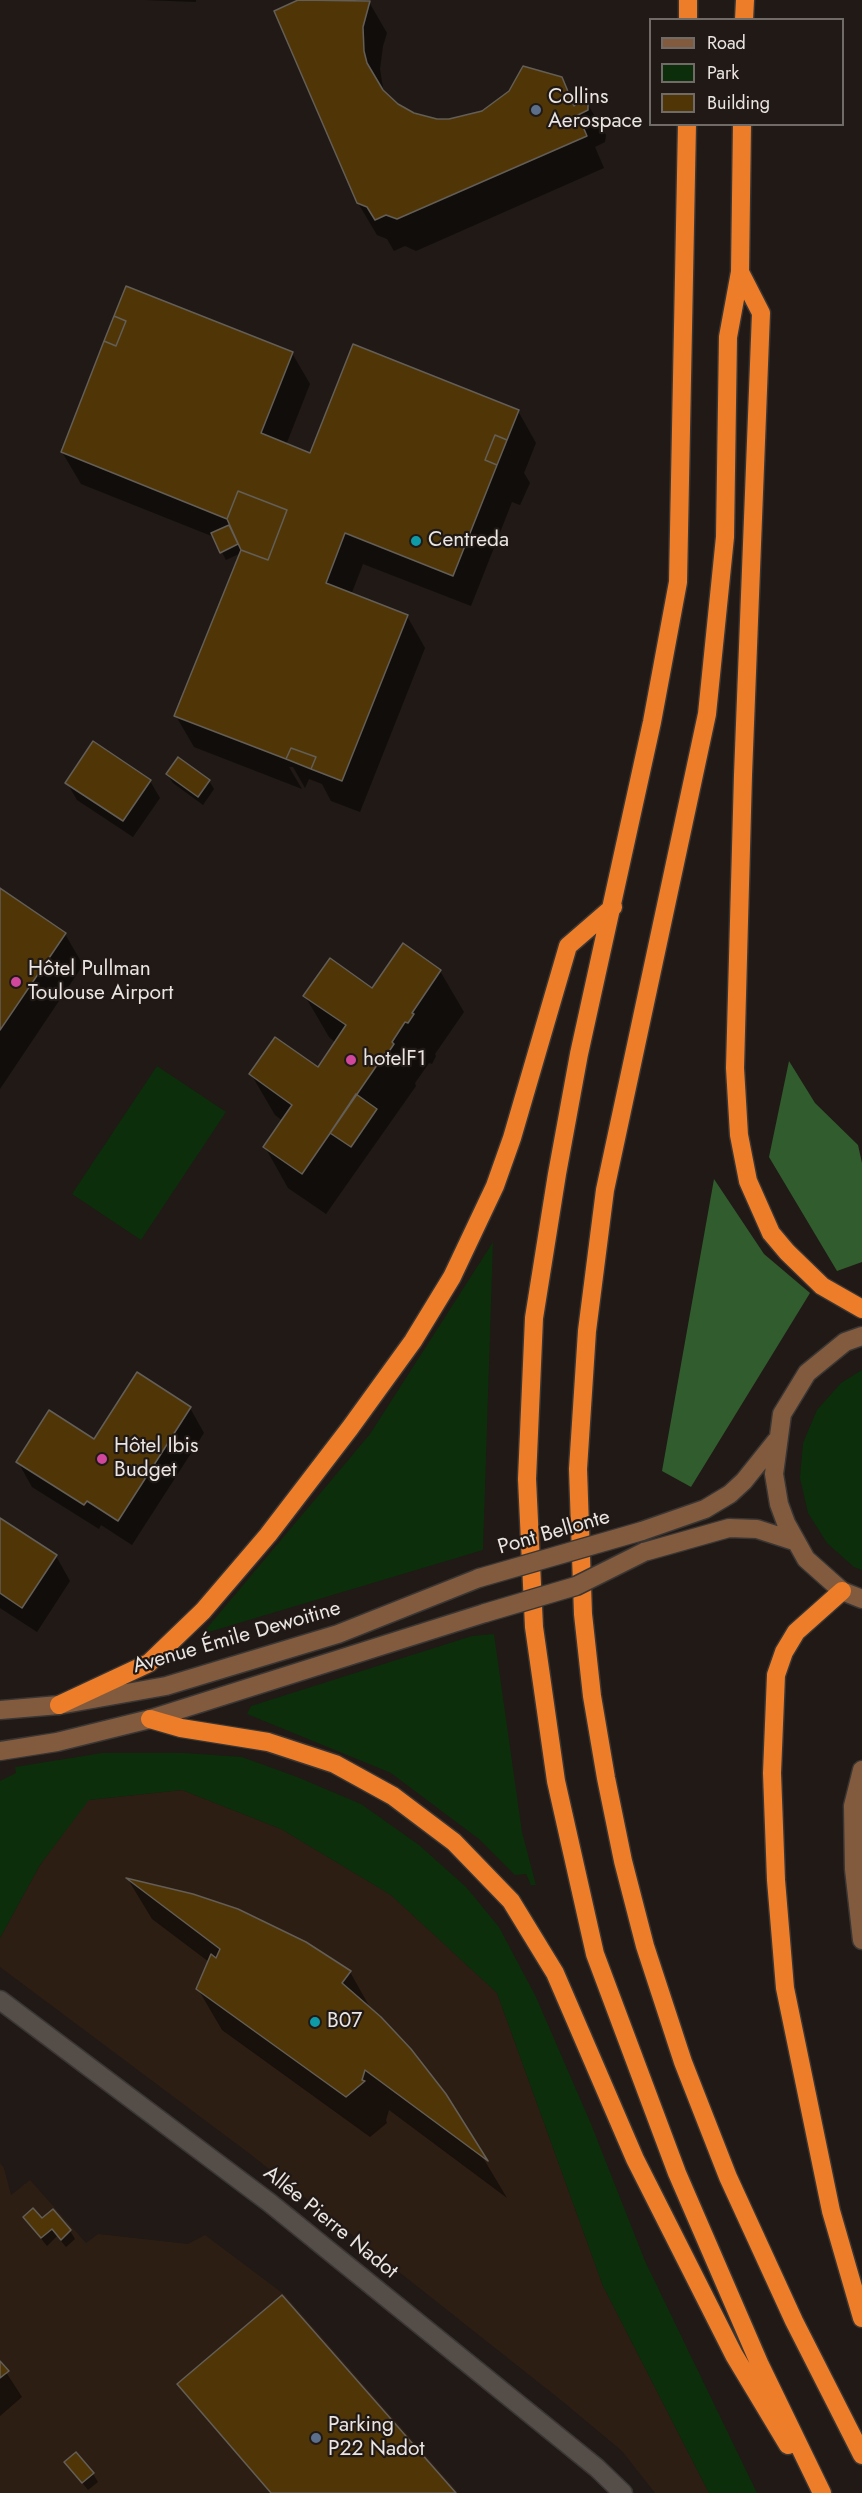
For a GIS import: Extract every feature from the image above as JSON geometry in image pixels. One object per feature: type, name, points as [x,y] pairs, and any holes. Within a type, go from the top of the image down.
[{"type":"highway","points":[[688,0],[688,18]]},
{"type":"highway","points":[[744,18],[745,0]]},
{"type":"highway","points":[[687,126],[678,582],[652,722],[579,1054],[534,1318],[527,1479],[534,1627],[556,1781],[595,1954],[676,2173],[760,2365],[822,2493]]},
{"type":"highway","points":[[742,126],[740,272],[728,337],[725,537],[707,714],[605,1190],[587,1331],[578,1469],[583,1614],[592,1696],[622,1861],[652,1967],[683,2062],[728,2177],[794,2321],[862,2455]]},
{"type":"highway","points":[[740,272],[761,313],[735,1068],[739,1136],[748,1181],[771,1233],[822,1286],[862,1309]]},
{"type":"highway","points":[[59,1705],[148,1663],[203,1611],[275,1526],[413,1341],[452,1277],[495,1186],[512,1138],[568,946],[613,907]]},
{"type":"highway","points":[[842,1591],[796,1632],[784,1652],[776,1675],[772,1773],[776,1880],[785,1988],[831,2211],[862,2318]]},
{"type":"highway","points":[[150,1719],[181,1728],[268,1742],[335,1764],[393,1796],[454,1842],[511,1900],[555,1973],[635,2159],[734,2355],[816,2493]]},
{"type":"main road","points":[[862,1336],[845,1342],[807,1373],[782,1414],[774,1474],[779,1504],[794,1541],[806,1559],[842,1591],[862,1599]]},
{"type":"main road","name":"Pont Bellonte","points":[[479,1578],[642,1531],[705,1509],[730,1494],[744,1481],[777,1441]]},
{"type":"main road","points":[[0,1751],[57,1742],[150,1719],[576,1586],[644,1552],[729,1528],[757,1529],[794,1541]]},
{"type":"main road","name":"Avenue Émile Dewoitine","points":[[0,1710],[59,1705],[166,1686],[327,1637],[479,1578]]},
{"type":"main road","points":[[862,1770],[853,1806],[854,1869],[862,1940]]},
{"type":"street","name":"Allée Pierre Nadot","points":[[0,2000],[270,2203],[597,2468],[623,2493]]},
{"type":"shaded area","points":[[182,1790],[281,1829],[391,1895],[497,1993],[603,2286],[709,2493],[655,2493],[622,2451],[562,2401],[250,2154],[0,1967],[0,1938],[40,1865],[88,1800]]},
{"type":"shaded area","points":[[0,2163],[4,2168],[11,2195],[30,2180],[86,2243],[98,2234],[188,2244],[205,2235],[285,2295],[459,2493],[0,2493]]},
{"type":"green space","points":[[789,1061],[815,1103],[858,1145],[862,1163],[862,1262],[837,1271],[769,1157]]},
{"type":"green space","points":[[157,1066],[226,1112],[141,1240],[72,1194]]},
{"type":"green space","points":[[714,1179],[764,1254],[810,1293],[691,1487],[662,1471]]},
{"type":"green space","points":[[493,1242],[483,1550],[202,1634],[370,1434]]},
{"type":"green space","points":[[862,1370],[862,1570],[854,1567],[827,1543],[808,1513],[800,1478],[803,1443],[817,1410],[841,1383]]},
{"type":"green space","points":[[494,1634],[522,1832],[536,1885],[531,1885],[526,1874],[515,1875],[479,1839],[391,1773],[247,1714],[251,1706],[472,1636]]},
{"type":"green space","points":[[102,1753],[184,1753],[242,1757],[297,1777],[361,1804],[419,1845],[466,1887],[499,1927],[536,1997],[591,2124],[645,2261],[757,2493],[709,2493],[603,2286],[497,1993],[391,1895],[281,1829],[182,1790],[89,1800],[40,1865],[0,1938],[0,1781],[16,1773],[15,1767]]},
{"type":"building","name":"Collins Aerospace","points":[[298,0],[370,1],[363,27],[367,63],[383,90],[398,104],[414,113],[437,119],[449,119],[482,111],[509,91],[523,66],[562,77],[574,106],[582,99],[588,102],[588,110],[578,115],[587,136],[397,219],[386,215],[375,220],[367,207],[357,203],[274,11]]},
{"type":"building","name":"Centreda","points":[[126,286],[293,352],[261,433],[310,453],[353,344],[519,410],[507,440],[495,435],[485,460],[497,465],[453,576],[345,533],[326,583],[408,615],[342,781],[311,769],[316,757],[291,748],[286,759],[174,716],[241,550],[268,560],[287,510],[238,491],[227,519],[61,452],[104,341],[116,346],[126,321],[114,316]]},
{"type":"building","points":[[114,316],[126,321],[116,346],[104,341]]},
{"type":"building","points":[[495,435],[507,440],[497,465],[485,460]]},
{"type":"building","points":[[238,491],[287,510],[268,560],[241,550],[227,519]]},
{"type":"building","points":[[229,525],[238,544],[220,553],[211,533]]},
{"type":"building","points":[[93,741],[151,780],[123,821],[65,783]]},
{"type":"building","points":[[291,748],[316,757],[311,769],[286,759]]},
{"type":"building","points":[[178,757],[210,780],[198,797],[166,774]]},
{"type":"building","name":"Hôtel Pullman Toulouse Airport","points":[[0,888],[66,933],[0,1030]]},
{"type":"building","name":"hotelF1","points":[[403,943],[441,970],[412,1013],[414,1014],[408,1023],[405,1022],[392,1042],[394,1044],[388,1053],[386,1052],[302,1174],[263,1147],[292,1105],[249,1074],[275,1037],[318,1067],[346,1025],[303,996],[330,958],[372,988]]},
{"type":"building","points":[[356,1094],[377,1109],[351,1147],[330,1133]]},
{"type":"building","points":[[137,1372],[191,1407],[118,1521],[87,1501],[84,1505],[16,1462],[49,1410],[94,1439]]},
{"type":"building","points":[[0,1518],[57,1555],[22,1608],[0,1593]]},
{"type":"building","name":"B07","points":[[126,1878],[193,1894],[238,1909],[306,1942],[351,1971],[342,1983],[381,2017],[411,2049],[446,2094],[488,2161],[365,2070],[362,2080],[365,2081],[346,2097],[196,1989],[211,1954],[216,1958],[220,1949]]},
{"type":"building","points":[[33,2208],[42,2218],[53,2209],[71,2230],[61,2240],[52,2229],[41,2238],[23,2217]]},
{"type":"building","name":"Parking P22 Nadot","points":[[282,2295],[456,2493],[271,2493],[177,2384]]},
{"type":"building","points":[[0,2361],[9,2371],[0,2378]]},
{"type":"building","points":[[76,2452],[94,2473],[82,2483],[64,2462]]},
{"type":"place","name":"Collins Aerospace","points":[[536,110]]},
{"type":"place","name":"Centreda","points":[[416,541]]},
{"type":"place","name":"Hôtel Pullman Toulouse Airport","points":[[16,982]]},
{"type":"place","name":"hotelF1","points":[[351,1060]]},
{"type":"place","name":"Hôtel Ibis Budget","points":[[102,1459]]},
{"type":"place","name":"B07","points":[[315,2022]]},
{"type":"place","name":"Parking P22 Nadot","points":[[316,2438]]}]
